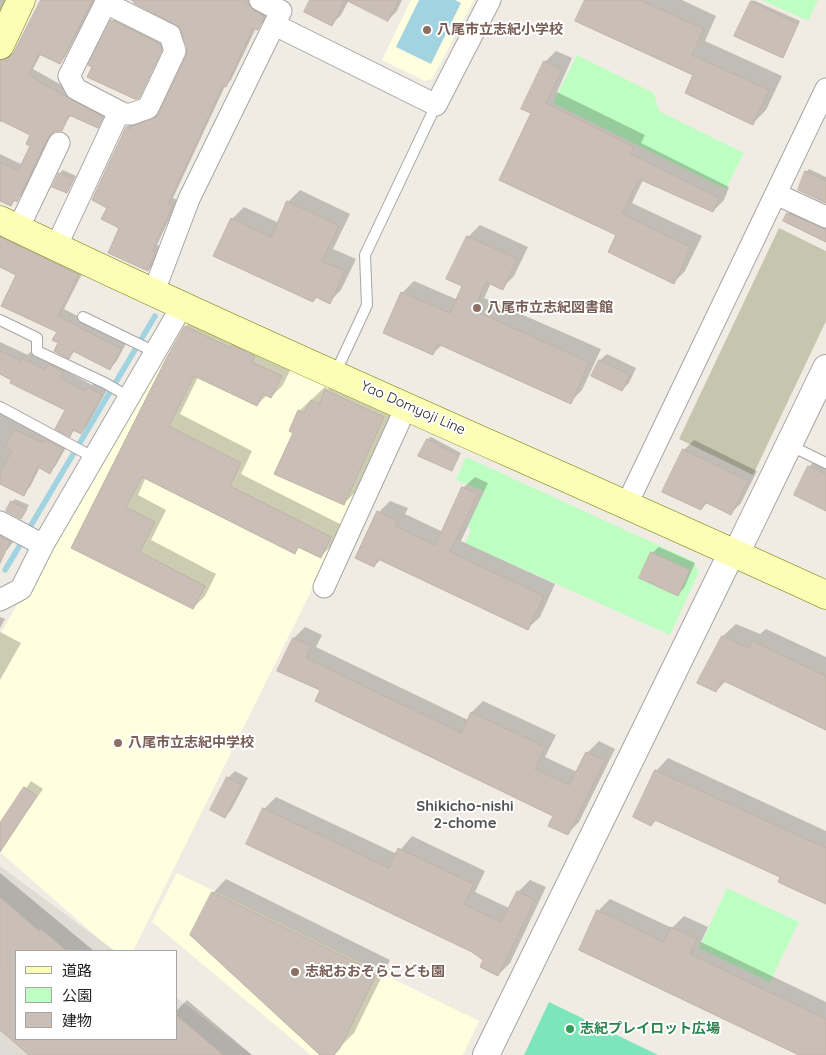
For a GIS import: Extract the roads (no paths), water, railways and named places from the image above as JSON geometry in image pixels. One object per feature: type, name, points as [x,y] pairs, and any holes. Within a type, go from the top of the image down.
[{"type":"main road","points":[[0,45],[21,0]]},
{"type":"main road","name":"Yao Domyoji Line","points":[[9,224],[154,294],[826,595]]},
{"type":"street","points":[[260,0],[436,105],[490,0]]},
{"type":"street","points":[[106,1],[170,36],[175,51],[148,108],[131,114],[119,112],[76,89],[70,76],[106,1]]},
{"type":"street","points":[[154,294],[189,199],[281,12]]},
{"type":"street","points":[[626,506],[826,89]]},
{"type":"street","points":[[56,247],[119,112]]},
{"type":"street","points":[[9,224],[58,143]]},
{"type":"street","points":[[776,194],[826,217]]},
{"type":"street","points":[[0,600],[21,589],[88,454],[150,350],[182,306]]},
{"type":"street","points":[[486,1055],[826,368]]},
{"type":"street","points":[[324,586],[407,406]]},
{"type":"street","points":[[0,522],[43,545]]},
{"type":"lane","points":[[335,374],[367,306],[365,255],[436,105]]},
{"type":"lane","points":[[83,317],[150,350]]},
{"type":"lane","points":[[0,320],[37,338],[37,351],[124,394]]},
{"type":"lane","points":[[0,407],[88,454]]},
{"type":"lane","points":[[789,444],[826,463]]},
{"type":"water","points":[[419,0],[455,0],[461,3],[431,64],[396,47]]},
{"type":"waterway","points":[[27,532],[155,316]]},
{"type":"waterway","points":[[5,570],[23,540]]},
{"type":"place","name":"八尾市立志紀小学校","points":[[427,30]]},
{"type":"place","name":"八尾市立志紀図書館","points":[[477,308]]},
{"type":"place","name":"八尾市立志紀中学校","points":[[118,743]]},
{"type":"place","name":"志紀おおぞらこども園","points":[[295,972]]},
{"type":"place","name":"志紀プレイロット広場","points":[[570,1029]]},
{"type":"district","name":"Shikicho-nishi 2-chome","points":[[465,814]]}]
